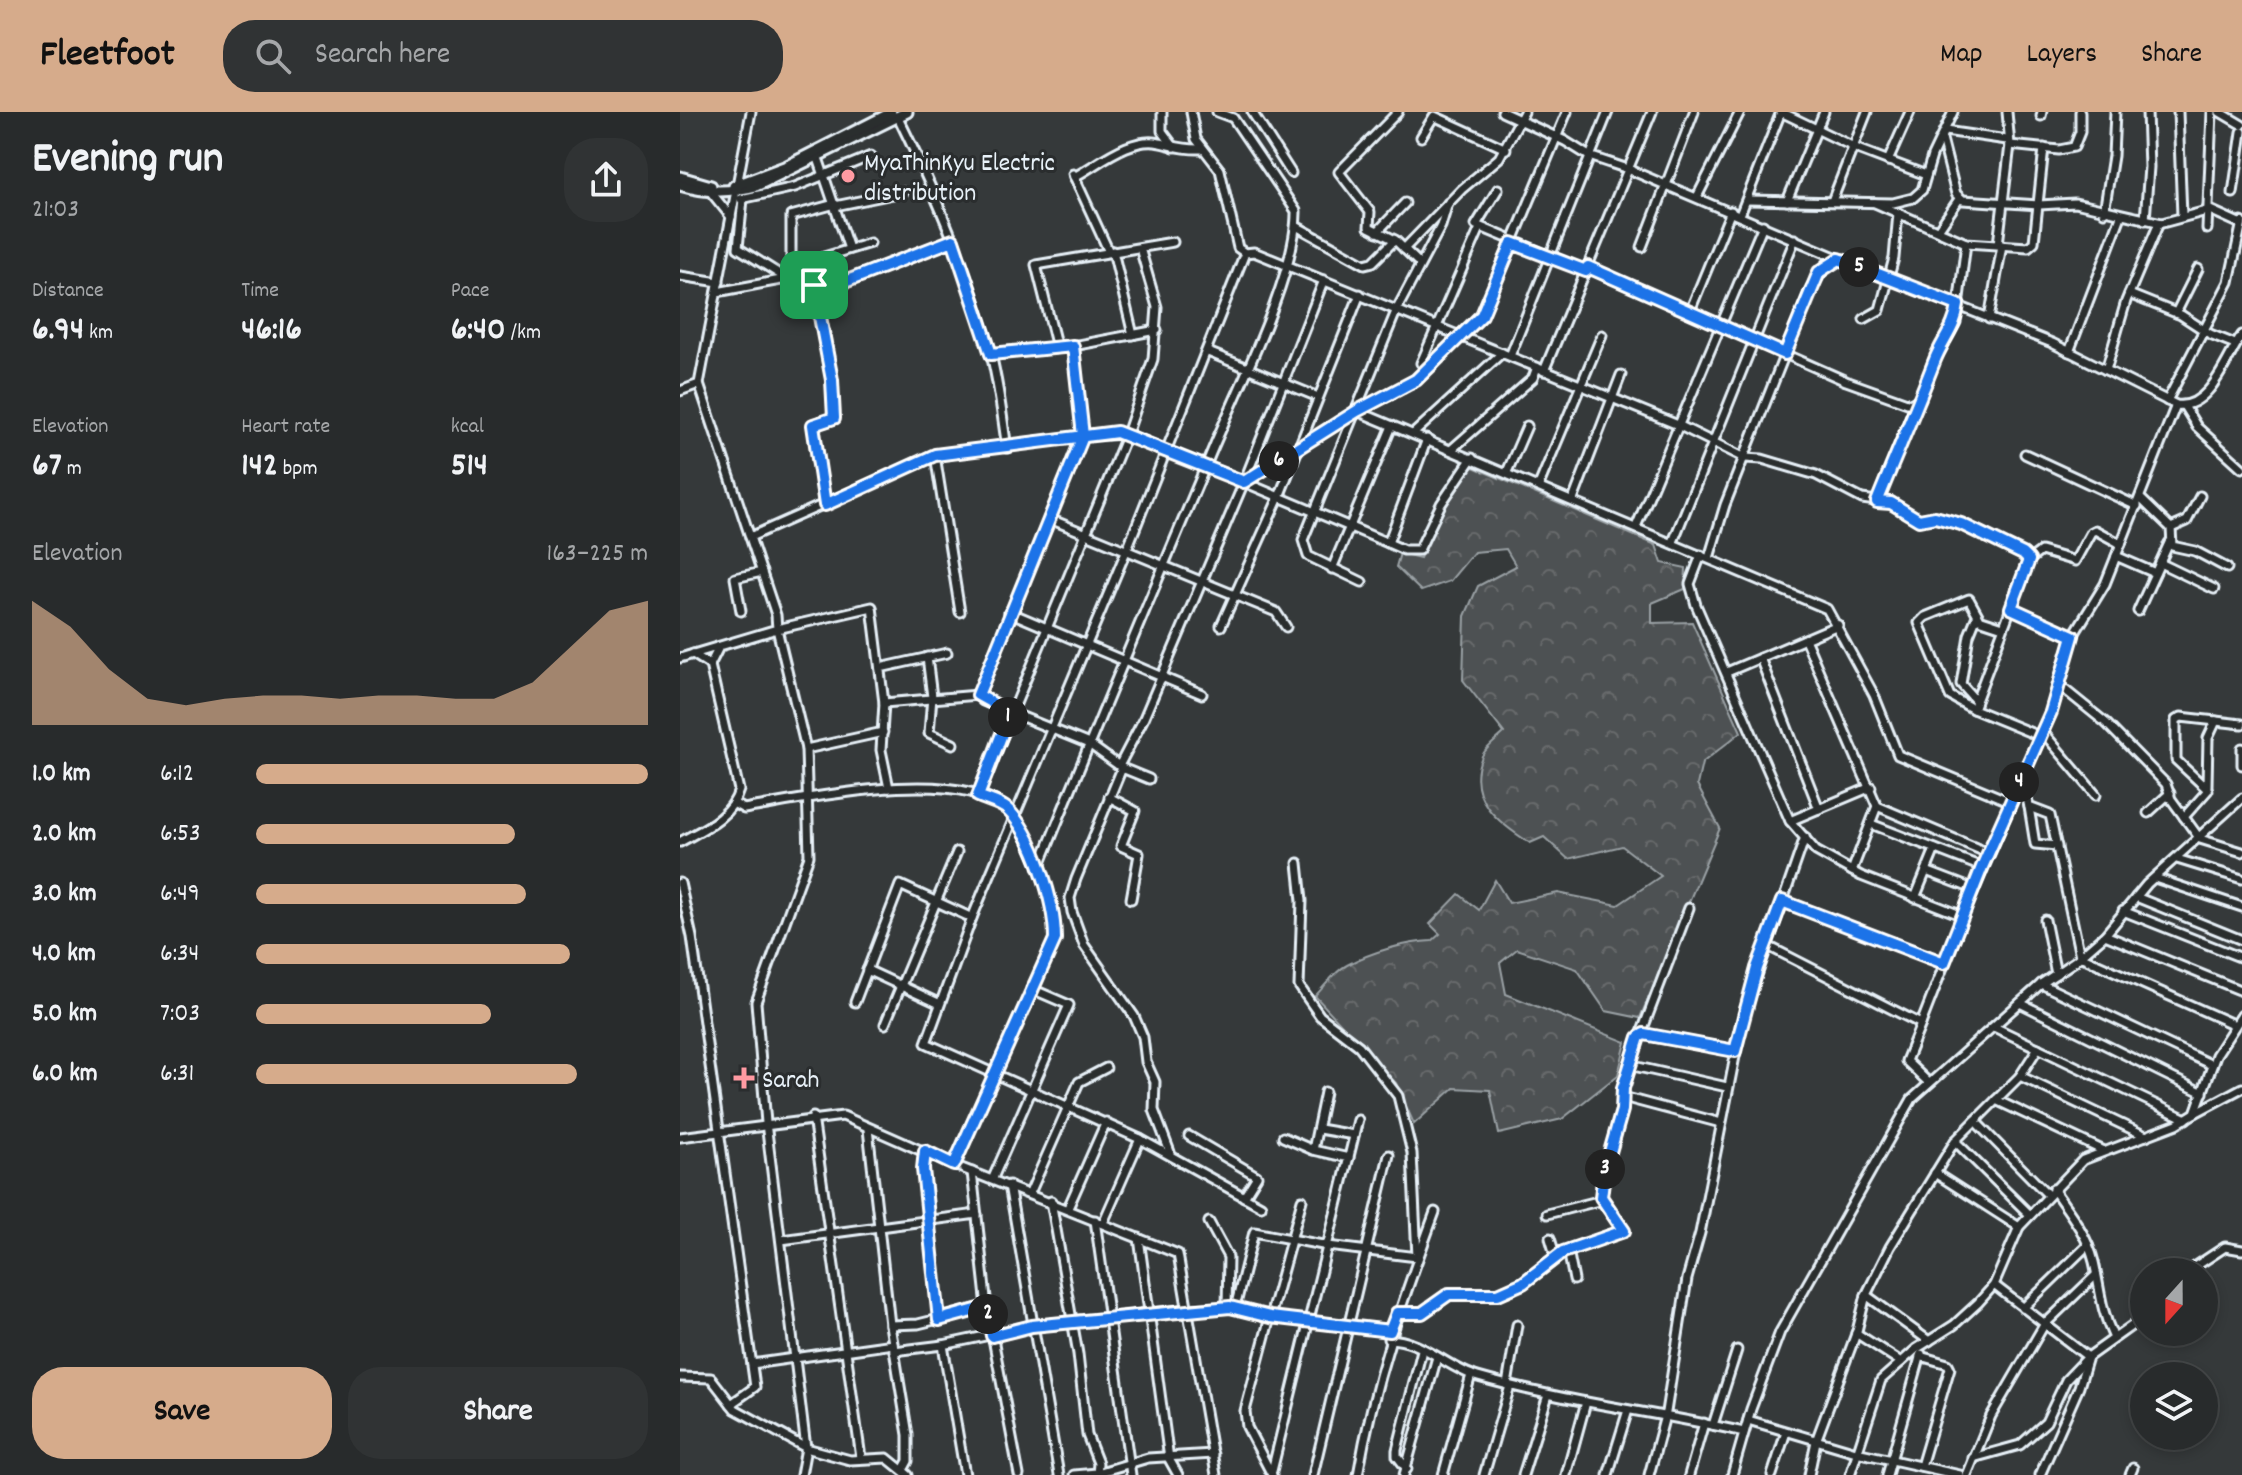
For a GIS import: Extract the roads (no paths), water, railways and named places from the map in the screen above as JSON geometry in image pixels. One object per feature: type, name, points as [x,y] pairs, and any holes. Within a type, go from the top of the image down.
[{"type":"main road","points":[[683,187],[737,194],[900,114]]},
{"type":"main road","points":[[680,177],[737,194]]},
{"type":"street","points":[[751,112],[699,384],[776,615],[806,749],[810,798],[809,856],[756,1002],[766,1123],[806,1448],[801,1475]]},
{"type":"street","points":[[1162,112],[1162,131],[1176,148]]},
{"type":"street","points":[[1191,112],[1196,139],[1220,170],[1238,248],[1245,253],[1254,252],[1397,309],[1678,425],[1745,458],[1762,459],[1816,475],[1862,499],[1891,503],[1919,520],[1935,517],[1961,524],[2029,560]]},
{"type":"street","points":[[1039,868],[1287,265],[1296,226],[1296,211],[1233,118],[1217,112]]},
{"type":"street","points":[[1252,112],[1291,173]]},
{"type":"street","points":[[1398,112],[1339,172],[1370,212],[1368,225],[1395,240],[1419,263]]},
{"type":"street","points":[[1404,249],[1506,149],[1524,112]]},
{"type":"street","points":[[1244,482],[1357,411],[1416,380],[1482,315],[1567,112]]},
{"type":"street","points":[[1413,434],[1506,355],[1550,258],[1608,112]]},
{"type":"street","points":[[1452,449],[1541,369],[1587,269],[1652,112]]},
{"type":"street","points":[[1642,247],[1694,112]]},
{"type":"street","points":[[1697,197],[1740,112]]},
{"type":"street","points":[[1740,215],[1781,112],[1816,131],[1926,175]]},
{"type":"street","points":[[1787,201],[1824,112]]},
{"type":"street","points":[[1832,201],[1867,112]]},
{"type":"street","points":[[1888,161],[1910,112]]},
{"type":"street","points":[[1747,200],[1875,203],[1913,198],[1922,190],[1953,112]]},
{"type":"street","points":[[1989,319],[2004,203],[2007,112]]},
{"type":"street","points":[[1944,135],[2044,148],[2074,147],[2080,132],[2080,112]]},
{"type":"street","points":[[2104,212],[2113,156],[2115,112]]},
{"type":"street","points":[[2145,220],[2149,167],[2147,112]]},
{"type":"street","points":[[2178,112],[2182,216]]},
{"type":"street","points":[[2207,229],[2212,112]]},
{"type":"street","points":[[2222,112],[2242,125]]},
{"type":"street","points":[[1504,113],[1589,156],[1628,169],[1839,259],[1958,305],[2069,352],[2180,405],[2195,404],[2207,393],[2242,335]]},
{"type":"street","points":[[900,114],[953,240],[991,354],[1007,448]]},
{"type":"street","points":[[1421,137],[1434,116],[1506,149]]},
{"type":"street","points":[[2233,193],[2242,132]]},
{"type":"street","points":[[1938,230],[1959,199],[1944,135]]},
{"type":"street","points":[[1133,335],[1111,252],[1074,176],[1097,165],[1108,154],[1124,148],[1163,142],[1176,148],[1202,149]]},
{"type":"street","points":[[1875,203],[1966,243],[2032,245],[2044,148]]},
{"type":"street","points":[[820,153],[824,175],[849,249]]},
{"type":"street","points":[[737,194],[795,187],[871,156]]},
{"type":"street","points":[[1498,189],[1475,221],[1480,228],[1690,311],[1899,401],[1916,403]]},
{"type":"street","points":[[710,191],[731,217]]},
{"type":"street","points":[[791,267],[791,216],[903,192]]},
{"type":"street","points":[[737,194],[738,248],[781,275],[791,267],[870,243]]},
{"type":"street","points":[[1959,199],[2039,205],[2075,203],[2159,223],[2210,210],[2242,223],[2229,282],[2167,401]]},
{"type":"street","points":[[1377,232],[1405,203]]},
{"type":"street","points":[[1362,582],[1332,569],[1303,549],[1315,511],[1397,309],[1441,226],[1448,203]]},
{"type":"street","points":[[1690,311],[1731,211]]},
{"type":"street","points":[[1864,319],[1880,310],[1890,279],[1898,213]]},
{"type":"street","points":[[2069,352],[2121,216]]},
{"type":"street","points":[[2106,370],[2129,294],[2159,223]]},
{"type":"street","points":[[1636,527],[1763,225]]},
{"type":"street","points":[[1296,226],[1351,253],[1365,264],[1373,262],[1395,240]]},
{"type":"street","points":[[1421,363],[1480,228]]},
{"type":"street","points":[[1673,542],[1795,239]]},
{"type":"street","points":[[717,292],[781,280],[814,285],[842,283],[953,240]]},
{"type":"street","points":[[1057,348],[1036,265],[1173,242]]},
{"type":"street","points":[[1877,502],[1916,403],[1928,384],[1934,361],[1952,331],[1966,243]]},
{"type":"street","points":[[978,796],[1127,434],[1153,359],[1157,307],[1140,248]]},
{"type":"street","points":[[1245,253],[1208,352],[972,918],[938,1003],[926,1043],[1106,1122],[1175,1156],[1261,1206]]},
{"type":"street","points":[[1839,259],[1819,272],[1705,556],[1690,584],[1790,821],[1816,851],[1852,871],[1963,916]]},
{"type":"street","points":[[2176,313],[2198,269]]},
{"type":"street","points":[[680,276],[719,282]]},
{"type":"street","points":[[1175,1156],[1167,1148],[1154,1110],[1155,1082],[1146,1062],[1143,1037],[1134,1016],[1084,945],[1070,898],[1121,767],[1244,482],[1324,280]]},
{"type":"street","points":[[814,285],[832,380],[834,418],[813,425],[825,505]]},
{"type":"street","points":[[1221,626],[1279,497],[1360,294]]},
{"type":"street","points":[[2129,294],[2176,313],[2205,331],[2235,344]]},
{"type":"street","points":[[991,354],[1073,346],[1157,330]]},
{"type":"street","points":[[1539,485],[1602,335]]},
{"type":"street","points":[[978,695],[1009,612],[1083,436],[1073,346]]},
{"type":"street","points":[[1208,352],[1318,397]]},
{"type":"street","points":[[1573,500],[1621,375]]},
{"type":"street","points":[[680,391],[699,384]]},
{"type":"street","points":[[2180,405],[2197,427],[2242,468]]},
{"type":"street","points":[[1929,1083],[1906,1061],[1982,867],[2041,734],[2073,636],[2105,584],[2180,405]]},
{"type":"street","points":[[1357,411],[1539,485],[1827,609],[1874,695],[1898,755],[2011,802]]},
{"type":"street","points":[[1332,569],[1392,426]]},
{"type":"street","points":[[1507,472],[1527,426]]},
{"type":"street","points":[[750,537],[935,455],[1083,436],[1127,434],[1404,550],[1419,550],[1441,504],[1472,458]]},
{"type":"street","points":[[1388,543],[1427,439]]},
{"type":"street","points":[[2025,454],[2138,502],[2171,528]]},
{"type":"street","points":[[935,455],[960,612]]},
{"type":"street","points":[[2171,528],[2187,521],[2200,496]]},
{"type":"street","points":[[1050,519],[1276,612],[1286,627]]},
{"type":"street","points":[[2138,611],[2169,543],[2171,528]]},
{"type":"street","points":[[1974,704],[2029,560],[2041,551],[2075,561],[2095,530],[2121,544]]},
{"type":"street","points":[[2169,543],[2227,568]]},
{"type":"street","points":[[2116,556],[2155,573]]},
{"type":"street","points":[[2160,563],[2214,589]]},
{"type":"street","points":[[741,611],[735,578],[762,572]]},
{"type":"street","points":[[2003,627],[1979,617],[1969,599],[1925,617],[1919,623],[1950,696],[2041,734],[2096,795]]},
{"type":"street","points":[[680,658],[777,629],[872,607],[884,703],[881,750],[889,788]]},
{"type":"street","points":[[2011,608],[2073,636]]},
{"type":"street","points":[[1009,612],[1202,694]]},
{"type":"street","points":[[1974,704],[1961,684],[1969,635],[1979,617]]},
{"type":"street","points":[[1727,672],[1838,625]]},
{"type":"street","points":[[1805,639],[1877,806],[1852,871]]},
{"type":"street","points":[[680,842],[718,821],[735,804],[739,790],[710,665],[719,647]]},
{"type":"street","points":[[880,668],[947,653]]},
{"type":"street","points":[[693,654],[710,665]]},
{"type":"street","points":[[927,657],[932,697],[929,733],[953,744]]},
{"type":"street","points":[[1760,658],[1819,809]]},
{"type":"street","points":[[2059,685],[2106,723],[2166,784],[2200,839],[2242,852]]},
{"type":"street","points":[[884,703],[978,695],[1010,713],[1089,744],[1121,767],[1149,779]]},
{"type":"street","points":[[2207,786],[2176,760],[2175,723],[2181,717],[2242,724]]},
{"type":"street","points":[[2184,817],[2207,794],[2212,722]]},
{"type":"street","points":[[806,749],[883,732]]},
{"type":"street","points":[[2242,748],[2242,765]]},
{"type":"street","points":[[2019,784],[2024,787],[2035,844],[2057,846]]},
{"type":"street","points":[[735,804],[744,809],[922,785],[978,796],[1007,809],[1013,818],[1039,868],[1055,915],[1055,939],[954,1165]]},
{"type":"street","points":[[1790,821],[1871,787]]},
{"type":"street","points":[[2148,813],[2170,793]]},
{"type":"street","points":[[1109,797],[1135,811],[1121,846],[1139,854],[1131,899]]},
{"type":"street","points":[[1732,1475],[1780,1332],[1880,1149],[1912,1099],[2041,984],[2105,935],[2155,878],[2242,798]]},
{"type":"street","points":[[1877,806],[1988,853]]},
{"type":"street","points":[[2029,807],[2050,815],[2080,956]]},
{"type":"street","points":[[1871,824],[1982,867]]},
{"type":"street","points":[[1649,1475],[1665,1418],[1687,1279],[1700,1233],[1735,1051],[1766,945],[1805,837]]},
{"type":"street","points":[[1915,898],[1935,849]]},
{"type":"street","points":[[885,1024],[957,852]]},
{"type":"street","points":[[2177,859],[2242,879]]},
{"type":"street","points":[[1298,863],[1302,901],[1299,986],[1320,1016],[1359,1046],[1398,1096],[1412,1153],[1417,1257]]},
{"type":"street","points":[[1926,871],[1973,889]]},
{"type":"street","points":[[2155,878],[2242,907]]},
{"type":"street","points":[[680,883],[692,937],[755,1387],[731,1404]]},
{"type":"street","points":[[855,1002],[900,885],[972,918]]},
{"type":"street","points":[[2136,897],[2242,940]]},
{"type":"street","points":[[1782,901],[1944,963]]},
{"type":"street","points":[[1397,1313],[1422,1313],[1449,1294],[1498,1294],[1523,1283],[1568,1250],[1624,1231],[1602,1200],[1604,1173],[1629,1065],[1689,908]]},
{"type":"street","points":[[2123,911],[2242,958]]},
{"type":"street","points":[[2177,934],[2184,916]]},
{"type":"street","points":[[2045,920],[2056,974]]},
{"type":"street","points":[[2105,935],[2242,991]]},
{"type":"street","points":[[1766,945],[1921,1024]]},
{"type":"street","points":[[2080,956],[2233,1028],[2242,1036]]},
{"type":"street","points":[[867,970],[938,1003]]},
{"type":"street","points":[[2041,984],[2212,1065]]},
{"type":"street","points":[[993,1178],[1069,1005],[1032,989]]},
{"type":"street","points":[[2020,1003],[2203,1093]]},
{"type":"street","points":[[2195,1113],[2212,1065],[2242,1015]]},
{"type":"street","points":[[1994,1027],[2186,1119]]},
{"type":"street","points":[[1641,1034],[1735,1051]]},
{"type":"street","points":[[1809,1475],[1816,1441],[1856,1333],[1866,1295],[1890,1247],[1955,1141],[2020,1076],[2038,1048]]},
{"type":"street","points":[[1629,1065],[1727,1087]]},
{"type":"street","points":[[1030,1193],[1079,1082],[1106,1068]]},
{"type":"street","points":[[2020,1076],[2146,1136]]},
{"type":"street","points":[[1850,1475],[1877,1387],[1901,1362],[1954,1325],[1994,1285],[2019,1227],[2083,1160],[2186,1119],[2242,1088]]},
{"type":"street","points":[[1313,1150],[1325,1092]]},
{"type":"street","points":[[1623,1097],[1721,1123]]},
{"type":"street","points":[[1996,1100],[2102,1150]]},
{"type":"street","points":[[680,1137],[766,1123],[843,1116],[954,1165],[1178,1254],[1216,1475]]},
{"type":"street","points":[[813,1117],[861,1458]]},
{"type":"street","points":[[1271,1475],[1358,1120]]},
{"type":"street","points":[[1975,1121],[2051,1192],[2088,1245],[2104,1317],[2113,1336]]},
{"type":"street","points":[[1068,1208],[1106,1122]]},
{"type":"street","points":[[680,1377],[703,1375],[711,1378],[731,1404],[806,1448],[831,1457],[887,1458],[905,1472],[908,1435],[893,1348],[868,1129]]},
{"type":"street","points":[[1319,1129],[1354,1135]]},
{"type":"street","points":[[1189,1136],[1257,1176],[1244,1197]]},
{"type":"street","points":[[1283,1137],[1313,1150],[1349,1158]]},
{"type":"street","points":[[1131,1475],[1099,1221],[1140,1139]]},
{"type":"street","points":[[1955,1141],[2030,1215]]},
{"type":"street","points":[[925,1151],[923,1169],[939,1320]]},
{"type":"street","points":[[1313,1475],[1389,1155]]},
{"type":"street","points":[[972,1172],[987,1307],[1019,1475]]},
{"type":"street","points":[[1935,1173],[2019,1227]]},
{"type":"street","points":[[1009,1185],[1059,1475]]},
{"type":"street","points":[[1271,1475],[1245,1419],[1302,1200]]},
{"type":"street","points":[[1547,1214],[1602,1200]]},
{"type":"street","points":[[1051,1201],[1078,1354],[1087,1435],[1098,1463],[1097,1474]]},
{"type":"street","points":[[1358,1475],[1367,1423],[1389,1335],[1435,1212]]},
{"type":"street","points":[[781,1240],[977,1214]]},
{"type":"street","points":[[1209,1222],[1228,1257],[1231,1308]]},
{"type":"street","points":[[1231,1308],[1254,1232],[1328,1246],[1417,1257]]},
{"type":"street","points":[[1139,1238],[1169,1459],[1178,1475]]},
{"type":"street","points":[[1550,1238],[1556,1258]]},
{"type":"street","points":[[2023,1308],[2088,1245]]},
{"type":"street","points":[[2208,1258],[2225,1247],[2242,1250]]},
{"type":"street","points":[[1568,1250],[1574,1280]]},
{"type":"street","points":[[1967,1475],[1991,1416],[2044,1325],[2096,1275]]},
{"type":"street","points":[[1994,1285],[2088,1357]]},
{"type":"street","points":[[1866,1295],[1926,1343]]},
{"type":"street","points":[[890,1325],[939,1320],[987,1307]]},
{"type":"street","points":[[752,1364],[845,1350],[943,1345],[1032,1326],[1189,1309],[1231,1308],[1389,1335],[1411,1342],[1471,1375],[1548,1395],[1744,1432]]},
{"type":"street","points":[[1484,1475],[1508,1385],[1517,1325]]},
{"type":"street","points":[[1973,1458],[2013,1449],[2031,1436],[2046,1422],[2066,1380],[2088,1357],[2130,1326]]},
{"type":"street","points":[[1856,1333],[1901,1362]]},
{"type":"street","points":[[1887,1475],[1926,1343]]},
{"type":"street","points":[[943,1345],[965,1475]]},
{"type":"street","points":[[1406,1472],[1397,1450],[1422,1350]]},
{"type":"street","points":[[1689,1475],[1737,1350]]},
{"type":"street","points":[[1920,1356],[1948,1364],[1950,1368],[1926,1469]]},
{"type":"street","points":[[1406,1472],[1437,1357]]},
{"type":"street","points":[[2040,1475],[2079,1387],[2088,1357]]},
{"type":"street","points":[[1443,1475],[1471,1375]]},
{"type":"street","points":[[1523,1475],[1548,1395]]},
{"type":"street","points":[[1566,1475],[1586,1402]]},
{"type":"street","points":[[1608,1475],[1628,1410]]},
{"type":"street","points":[[1748,1420],[1856,1452],[1960,1475]]},
{"type":"street","points":[[1772,1475],[1786,1432]]},
{"type":"street","points":[[1074,1475],[1097,1474],[1131,1462],[1213,1454]]},
{"type":"place","name":"MyaThinKyu Electric distribution","points":[[848,176]]},
{"type":"place","name":"Sarah","points":[[744,1078]]}]
